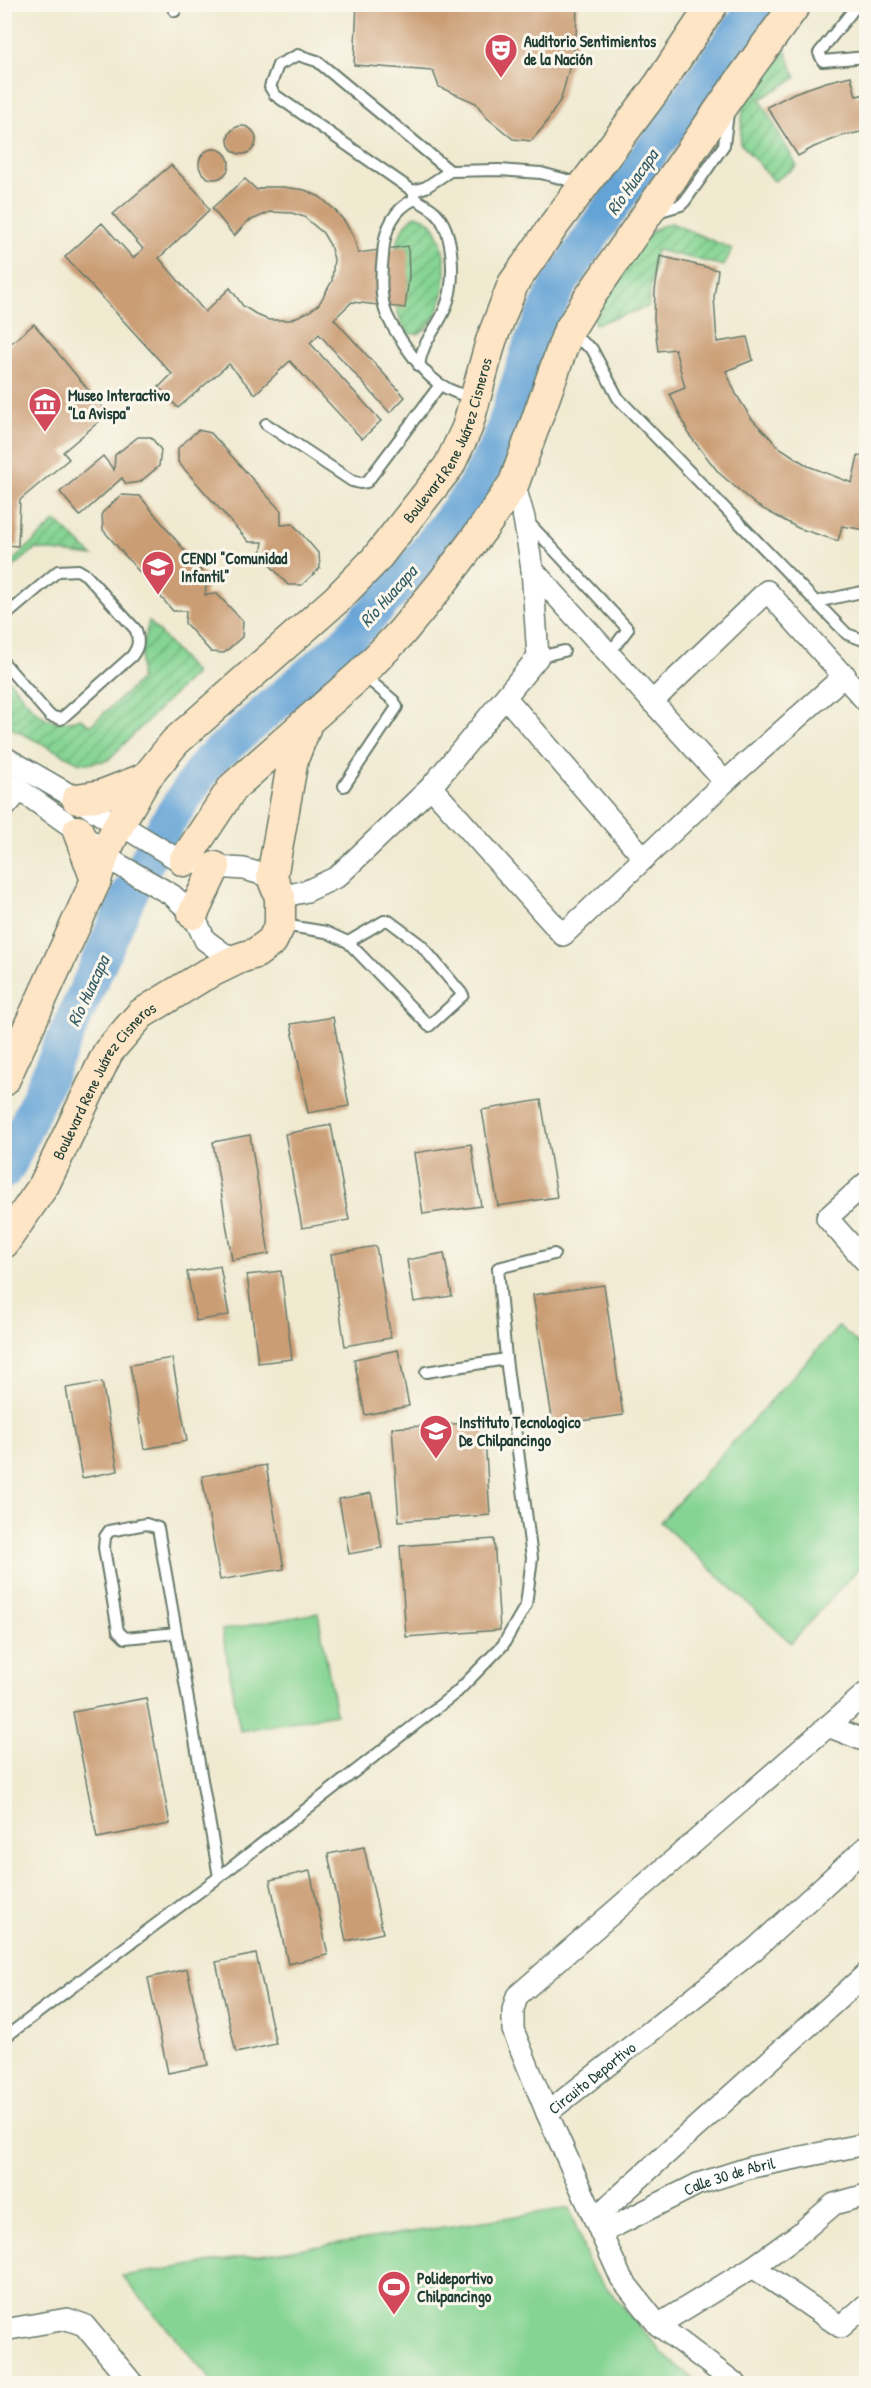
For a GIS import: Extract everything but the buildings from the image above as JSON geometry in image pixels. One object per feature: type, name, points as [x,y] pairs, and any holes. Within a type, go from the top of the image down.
[{"type":"main road","name":"Boulevard Rene Juárez Cisneros","points":[[4,1081],[146,778],[175,742],[337,598],[375,560],[449,466],[467,428],[491,341],[513,284],[658,86],[713,4]]},
{"type":"main road","name":"Boulevard Rene Juárez Cisneros","points":[[180,860],[233,787],[362,674],[401,633],[442,583],[514,483],[568,332],[729,96],[796,4]]},
{"type":"main road","name":"Boulevard Rene Juárez Cisneros","points":[[4,1243],[44,1185],[108,1052],[141,1014],[203,976],[256,953],[272,941],[293,759],[307,724]]},
{"type":"main road","points":[[77,799],[102,795],[146,778]]},
{"type":"main road","points":[[78,831],[105,866]]},
{"type":"main road","points":[[193,914],[215,867]]},
{"type":"street","points":[[4,757],[180,860],[215,867],[244,868],[278,900],[307,891],[337,877],[430,787],[538,657],[532,569],[524,518],[514,483]]},
{"type":"street","points":[[532,569],[725,782]]},
{"type":"street","points":[[652,702],[767,591],[867,701]]},
{"type":"street","points":[[430,787],[562,934],[725,782],[845,675]]},
{"type":"street","points":[[506,698],[644,858]]},
{"type":"street","points":[[4,808],[12,786],[78,831]]},
{"type":"street","points":[[105,866],[162,888],[193,914],[205,940],[224,954],[240,958]]},
{"type":"street","points":[[867,1184],[827,1218],[867,1262]]},
{"type":"street","points":[[547,2113],[513,2030],[513,2010],[517,1996],[867,1693]]},
{"type":"street","points":[[828,1726],[867,1741]]},
{"type":"street","name":"Circuito Deportivo","points":[[736,2384],[658,2325],[621,2278],[547,2113],[754,1949],[867,1847]]},
{"type":"street","points":[[598,2225],[867,1974]]},
{"type":"street","name":"Calle 30 de Abril","points":[[598,2225],[698,2184],[752,2167],[867,2144]]},
{"type":"street","points":[[658,2325],[753,2267],[799,2234],[834,2204],[867,2195]]},
{"type":"street","points":[[753,2267],[842,2327],[867,2305]]},
{"type":"street","points":[[4,2330],[67,2319],[84,2325],[133,2384]]},
{"type":"lane","points":[[858,4],[819,53],[819,58],[823,61],[867,57]]},
{"type":"lane","points":[[419,366],[421,352],[446,308],[453,268],[445,228],[435,212],[414,195],[275,95],[270,87],[278,65],[298,55],[317,61],[450,171]]},
{"type":"lane","points":[[476,398],[455,394],[440,385],[419,366],[384,309],[383,244],[391,218],[414,195],[450,171],[499,170],[541,173],[585,185]]},
{"type":"lane","points":[[568,332],[592,349],[618,398],[847,634],[867,641]]},
{"type":"lane","points":[[266,424],[352,481],[368,482],[440,385]]},
{"type":"lane","points":[[524,518],[628,629],[609,654]]},
{"type":"lane","points":[[4,617],[58,571],[78,570],[86,575],[136,630],[139,640],[138,647],[132,656],[61,719],[50,716],[5,664]]},
{"type":"lane","points":[[816,602],[867,591]]},
{"type":"lane","points":[[538,657],[564,651]]},
{"type":"lane","points":[[344,786],[396,711],[397,706],[362,674]]},
{"type":"lane","points":[[278,900],[326,932],[348,942],[429,1026],[463,995],[421,945],[389,921],[384,921],[348,942]]},
{"type":"lane","points":[[4,2038],[219,1877],[457,1692],[503,1645],[526,1605],[532,1558],[506,1359],[498,1268],[554,1254]]},
{"type":"lane","points":[[426,1372],[506,1359]]},
{"type":"lane","points":[[176,1633],[125,1638],[120,1636],[104,1548],[105,1537],[109,1531],[146,1524],[158,1528],[219,1877]]},
{"type":"green space","points":[[784,46],[796,78],[760,99],[797,166],[774,181],[740,143],[744,97]]},
{"type":"green space","points":[[416,215],[429,221],[439,236],[445,266],[442,299],[436,314],[428,326],[418,334],[410,334],[404,327],[396,306],[393,280],[394,256],[399,238],[406,225]]},
{"type":"green space","points":[[671,223],[732,249],[724,266],[656,250],[648,307],[595,324],[592,315],[640,239],[657,228]]},
{"type":"green space","points":[[56,521],[93,556],[35,549],[5,574],[5,568]]},
{"type":"green space","points":[[149,621],[195,673],[108,760],[80,763],[5,725],[6,676],[30,705],[46,718],[67,721],[81,718],[90,726],[140,680],[141,651]]},
{"type":"green space","points":[[839,1326],[866,1351],[866,1560],[791,1643],[660,1522]]},
{"type":"green space","points":[[318,1613],[336,1714],[240,1731],[222,1630]]},
{"type":"green space","name":"Polideportivo Chilpancingo","points":[[569,2208],[591,2269],[665,2356],[698,2383],[214,2383],[122,2276]]},
{"type":"waterway","name":"Río Huacapa","points":[[4,1171],[128,897],[165,826],[208,762],[346,642],[418,563],[473,490],[500,441],[531,345],[557,288],[606,214],[758,4]]},
{"type":"place","name":"Auditorio Sentimientos de la Nación","points":[[501,79]]},
{"type":"place","name":"Museo Interactivo \"La Avispa\"","points":[[45,433]]},
{"type":"place","name":"CENDI \"Comunidad Infantil\"","points":[[158,596]]},
{"type":"place","name":"Instituto Tecnologico De Chilpancingo","points":[[436,1460]]},
{"type":"place","name":"Polideportivo Chilpancingo","points":[[394,2316]]}]
